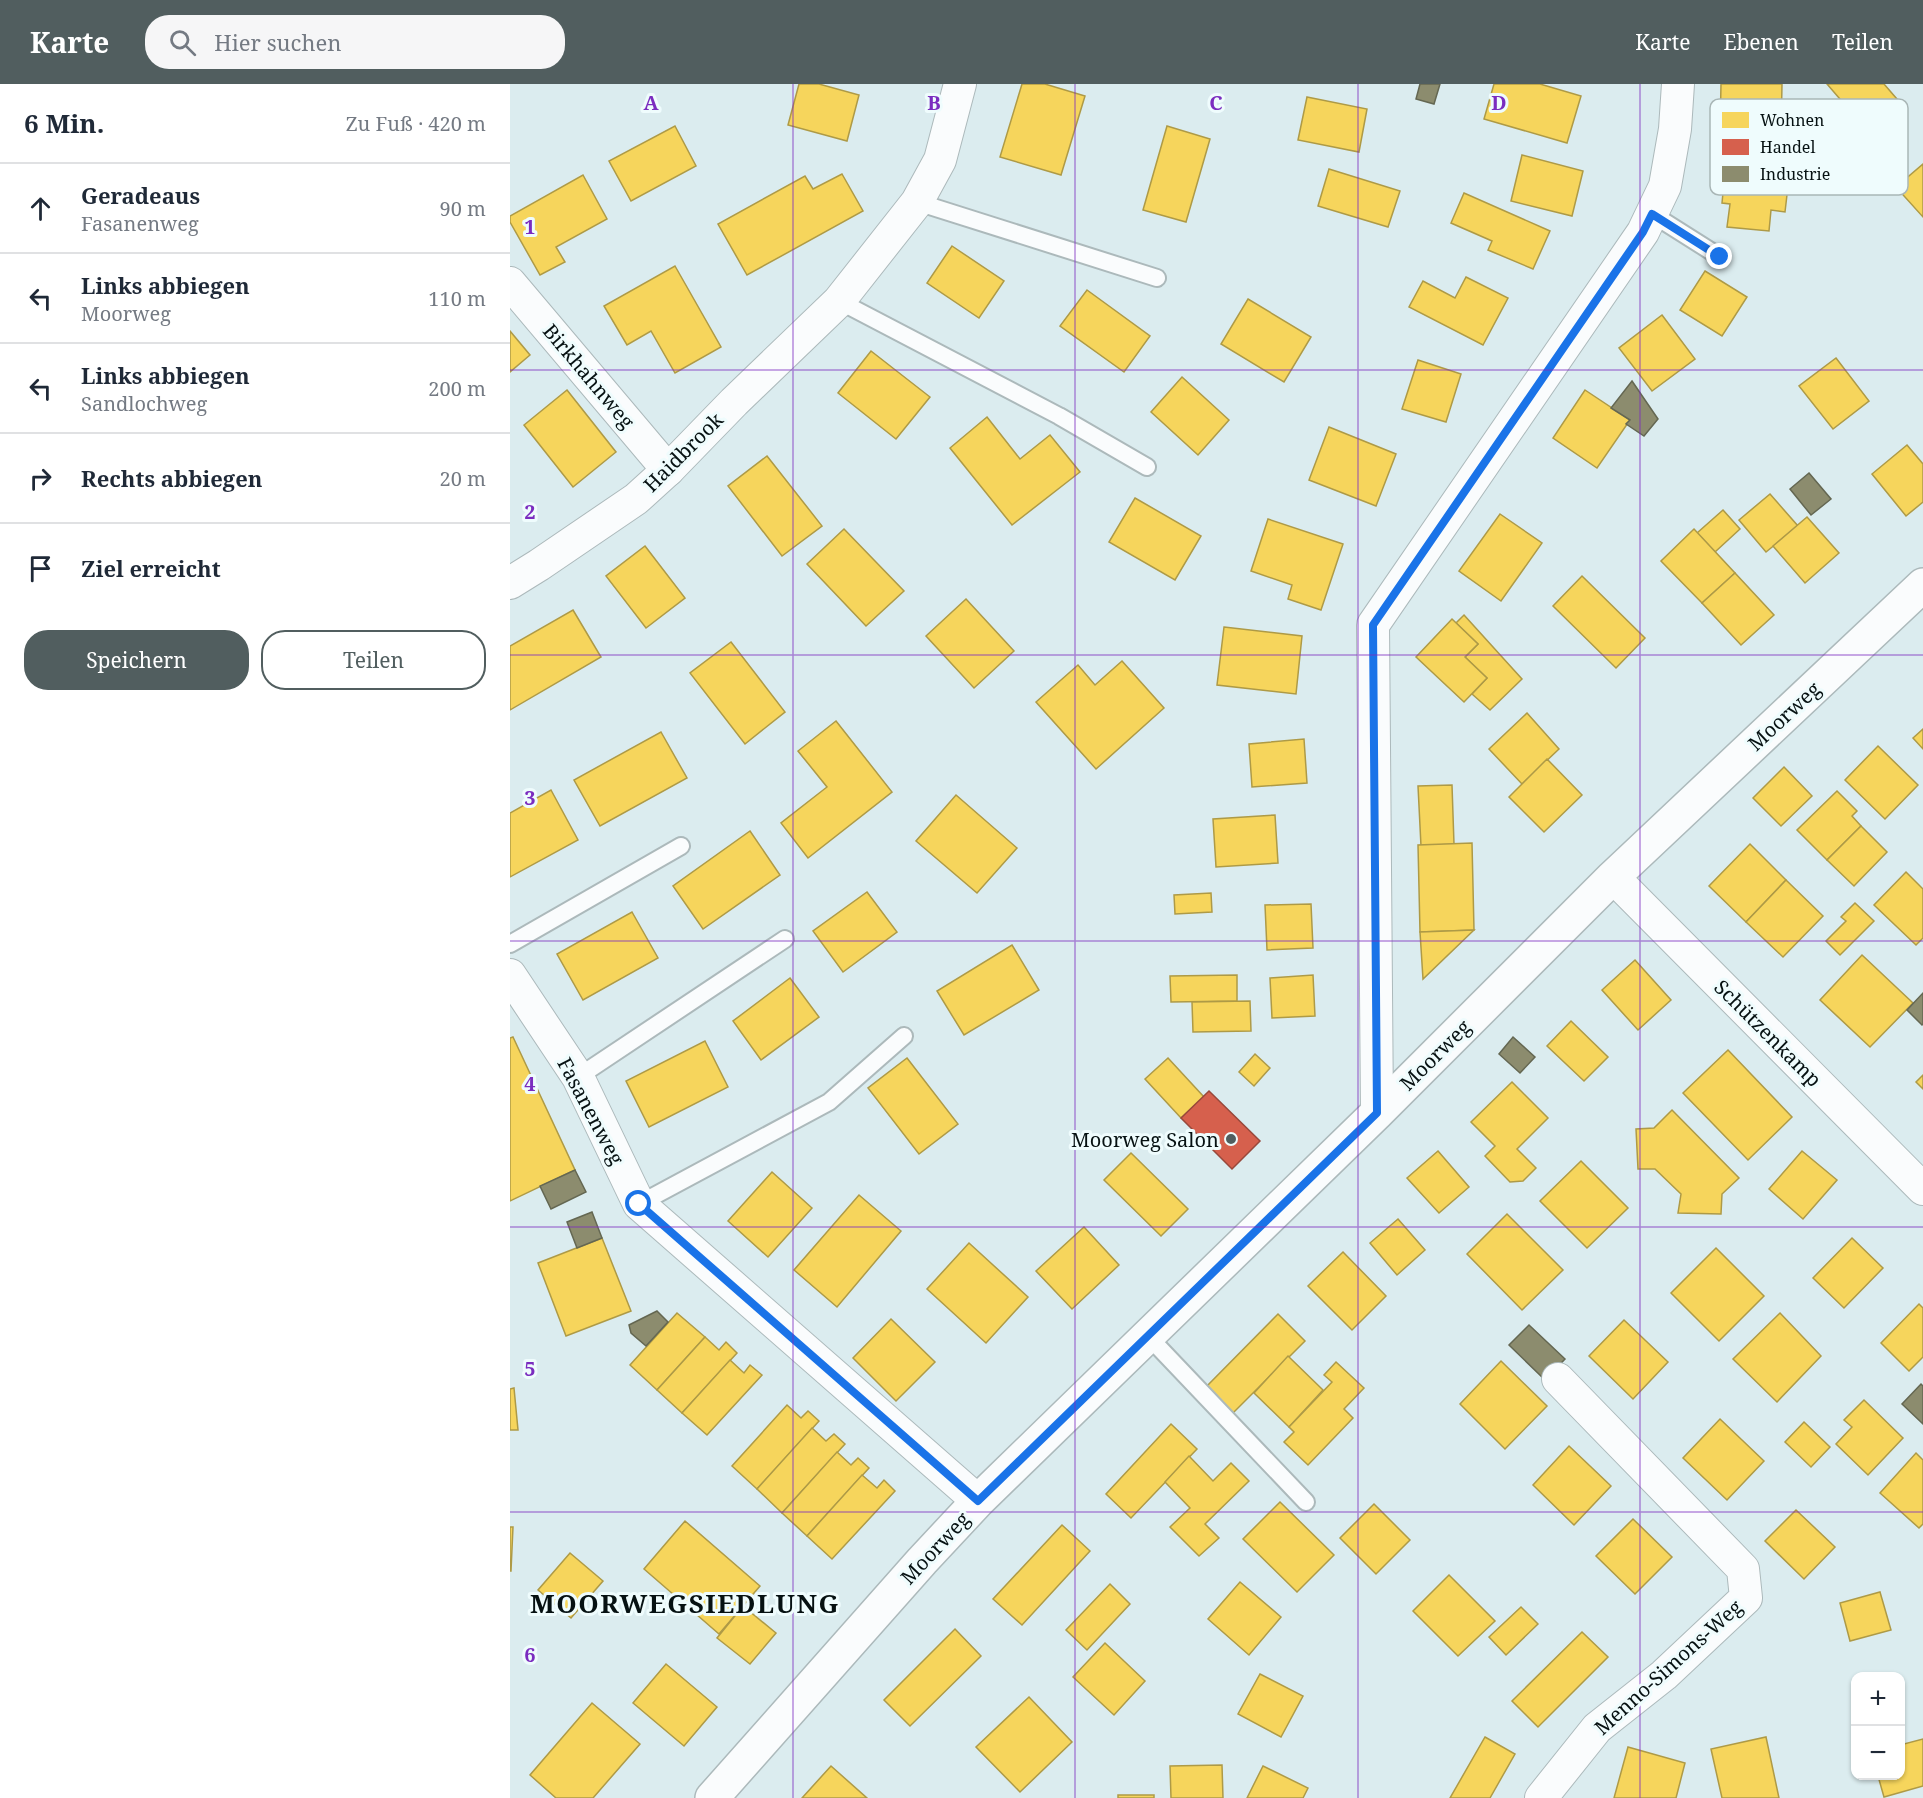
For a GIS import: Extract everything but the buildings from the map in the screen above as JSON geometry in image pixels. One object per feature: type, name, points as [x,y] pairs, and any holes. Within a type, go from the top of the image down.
[{"type":"street","name":"Haidbrook","points":[[510,583],[636,499],[839,301],[917,202],[940,160],[960,84]]},
{"type":"street","points":[[1377,1113],[1373,625],[1643,232],[1665,186],[1675,129],[1678,84]]},
{"type":"street","name":"Birkhahnweg","points":[[510,283],[668,470]]},
{"type":"street","name":"Moorweg","points":[[712,1798],[978,1501],[1377,1113],[1613,877],[1923,585]]},
{"type":"street","name":"Schützenkamp","points":[[1613,877],[1923,1189]]},
{"type":"street","name":"Fasanenweg","points":[[510,975],[578,1077],[639,1204],[978,1501]]},
{"type":"street","name":"Menno-Simons-Weg","points":[[1541,1798],[1597,1728],[1664,1676],[1746,1598],[1743,1569],[1558,1379]]},
{"type":"lane","points":[[917,202],[1157,278]]},
{"type":"lane","points":[[1652,214],[1720,257]]},
{"type":"lane","points":[[839,301],[1059,416],[1147,467]]},
{"type":"lane","points":[[510,944],[681,846]]},
{"type":"lane","points":[[578,1077],[785,939]]},
{"type":"lane","points":[[639,1204],[829,1102],[904,1036]]},
{"type":"lane","points":[[1148,1336],[1306,1502]]},
{"type":"place","name":"Moorweg Salon","points":[[1231,1139]]},
{"type":"district","name":"MOORWEGSIEDLUNG","points":[[685,1603]]},
{"type":"route","points":[[639,1204],[978,1501],[1377,1113],[1373,625],[1643,232],[1652,214],[1720,257]]}]
